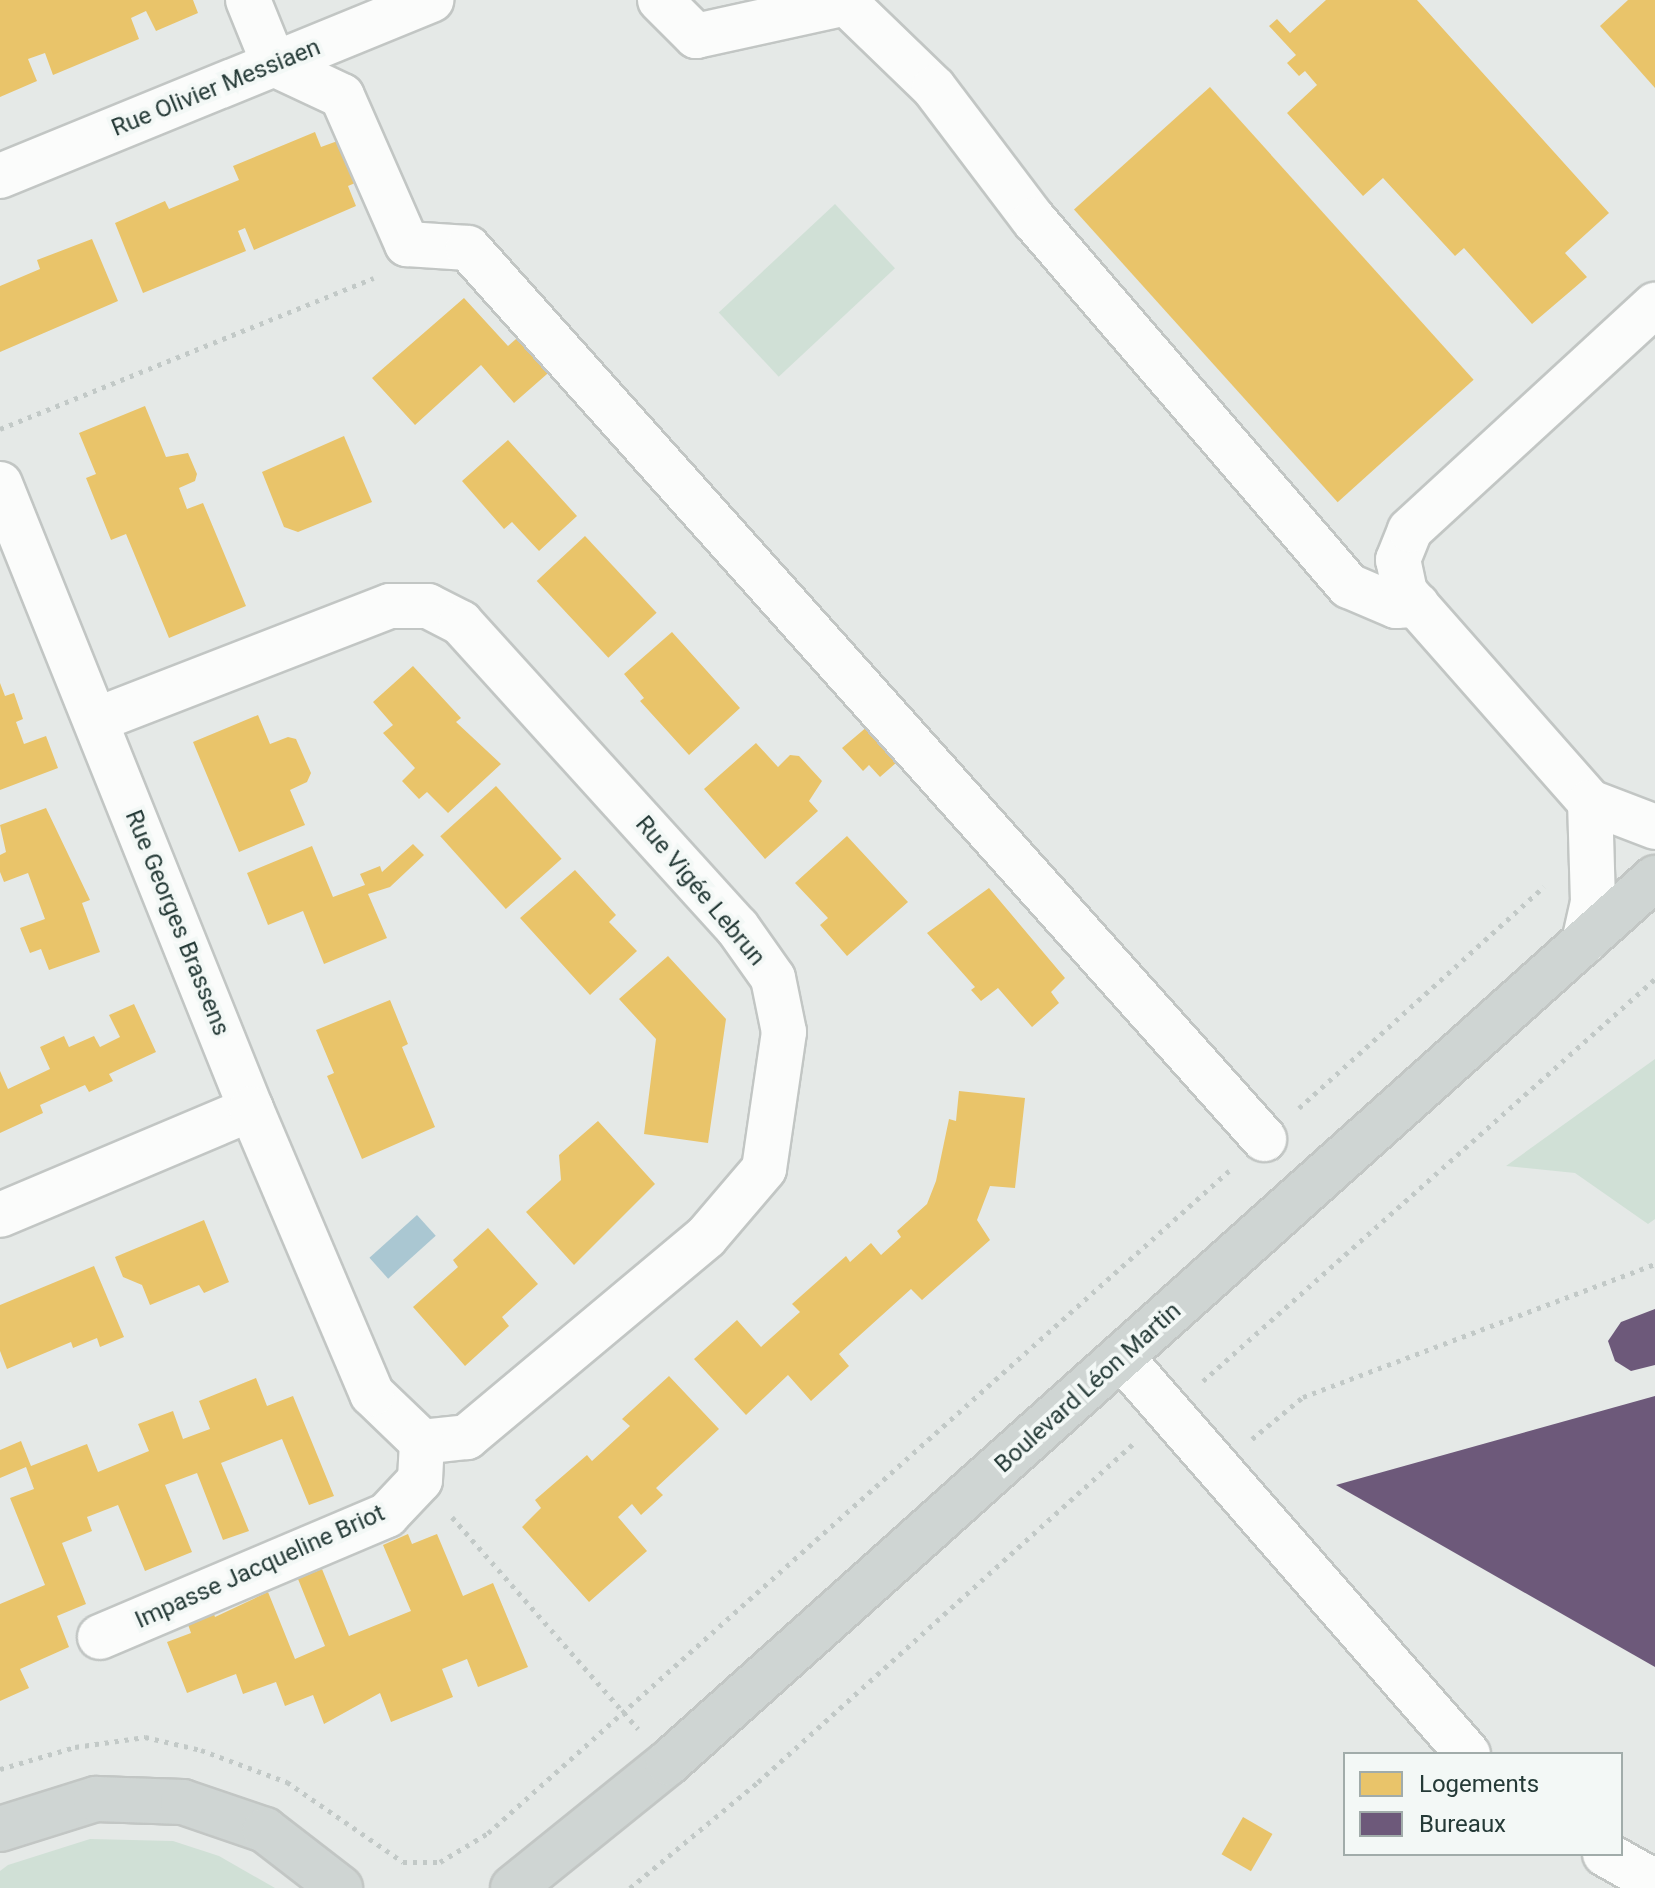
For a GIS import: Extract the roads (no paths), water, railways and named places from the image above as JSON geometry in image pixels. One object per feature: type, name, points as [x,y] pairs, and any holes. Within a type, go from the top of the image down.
[{"type":"main road","name":"Boulevard Léon Martin","points":[[513,1888],[668,1763],[1655,878]]},
{"type":"main road","points":[[0,1829],[96,1799],[183,1802],[265,1830],[340,1888]]},
{"type":"street","points":[[248,0],[274,64],[342,96],[407,244],[468,248],[1264,1139]]},
{"type":"street","name":"Rue Olivier Messiaen","points":[[0,176],[432,0]]},
{"type":"street","points":[[660,0],[696,36],[846,3],[934,88],[1034,220],[1349,586],[1396,606],[1417,605]]},
{"type":"street","points":[[1655,305],[1410,530],[1398,560],[1405,592],[1590,802],[1655,827]]},
{"type":"street","name":"Rue Georges Brassens","points":[[0,484],[251,1109]]},
{"type":"street","name":"Rue Vigée Lebrun","points":[[96,720],[390,606],[428,606],[461,623],[737,927],[773,978],[784,1032],[764,1169],[706,1237],[467,1437],[421,1461]]},
{"type":"street","points":[[1584,942],[1593,902],[1590,802]]},
{"type":"street","points":[[0,1215],[251,1109],[372,1394],[421,1461]]},
{"type":"street","points":[[1122,1358],[1466,1752]]},
{"type":"street","name":"Impasse Jacqueline Briot","points":[[100,1637],[387,1515],[421,1461]]},
{"type":"street","points":[[1609,1856],[1655,1882]]},
{"type":"water","points":[[417,1215],[436,1236],[388,1279],[369,1258]]}]
